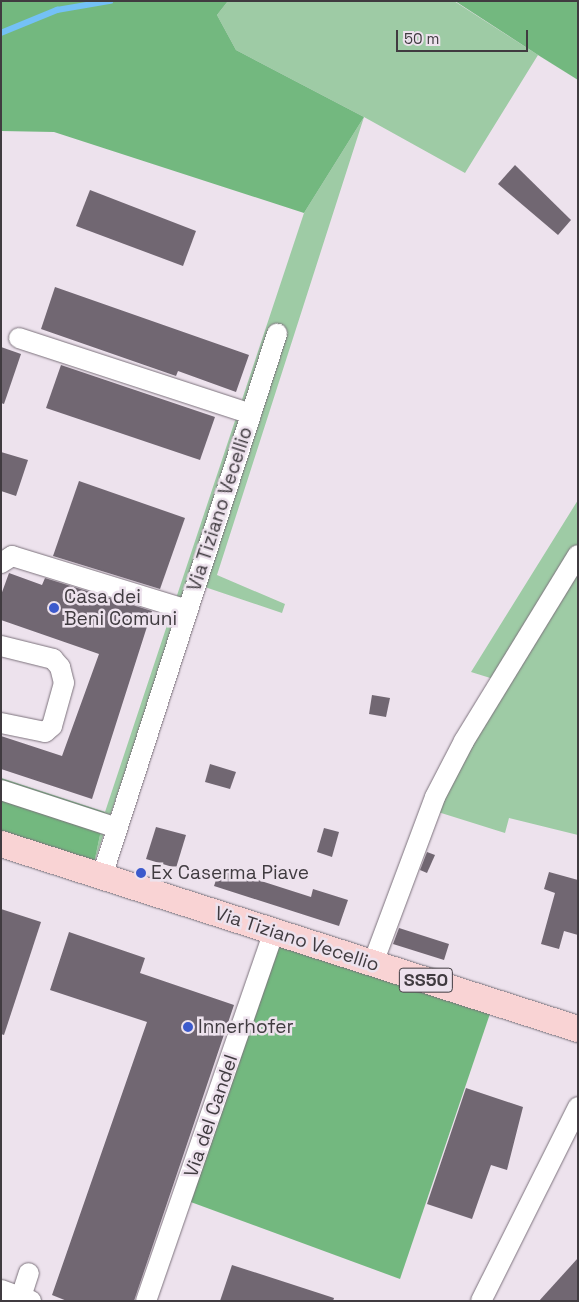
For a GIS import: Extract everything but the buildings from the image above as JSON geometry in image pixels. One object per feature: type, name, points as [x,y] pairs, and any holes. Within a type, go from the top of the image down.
[{"type":"main road","name":"Via Tiziano Vecellio","points":[[1,844],[578,1029]]},
{"type":"street","name":"Via Tiziano Vecellio","points":[[102,876],[277,334]]},
{"type":"street","points":[[20,338],[251,414]]},
{"type":"street","points":[[373,963],[435,796],[464,741],[578,555]]},
{"type":"street","points":[[1,563],[12,556],[188,610]]},
{"type":"street","points":[[1,646],[52,659],[60,667],[64,683],[52,726],[44,732],[1,722]]},
{"type":"street","points":[[1,790],[118,828]]},
{"type":"street","name":"Via del Candel","points":[[146,1301],[274,932]]},
{"type":"street","points":[[481,1301],[578,1107]]},
{"type":"street","points":[[1,1290],[26,1299],[29,1273]]},
{"type":"green space","points":[[1,1],[228,1],[217,15],[236,50],[364,117],[304,213],[54,132],[1,131]]},
{"type":"green space","points":[[228,1],[454,1],[538,55],[465,173],[364,117],[236,50],[217,15]]},
{"type":"green space","points":[[455,1],[578,1],[578,80],[538,55]]},
{"type":"green space","points":[[364,117],[217,575],[285,604],[282,613],[190,582],[94,863],[105,812],[304,213]]},
{"type":"green space","points":[[578,500],[578,835],[509,818],[505,833],[438,812],[500,681],[471,672]]},
{"type":"green space","points":[[1,778],[105,812],[94,863],[1,854]]},
{"type":"green space","points":[[279,924],[496,996],[400,1279],[188,1201]]},
{"type":"waterway","points":[[1,33],[57,10],[110,1]]},
{"type":"place","name":"Casa dei Beni Comuni","points":[[54,608]]},
{"type":"place","name":"Ex Caserma Piave","points":[[141,873]]},
{"type":"place","name":"Innerhofer","points":[[188,1027]]}]
